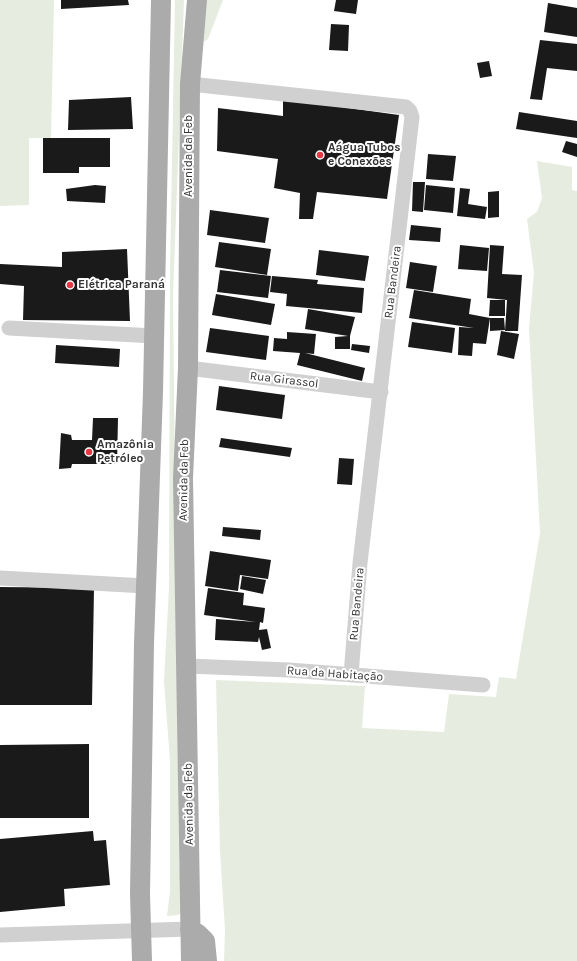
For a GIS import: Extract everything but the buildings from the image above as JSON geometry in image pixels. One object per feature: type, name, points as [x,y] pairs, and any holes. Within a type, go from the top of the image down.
[{"type":"main road","points":[[142,961],[140,894],[146,586],[154,336],[161,0]]},
{"type":"main road","name":"Avenida da Feb","points":[[191,961],[183,478],[188,368],[190,84],[197,0]]},
{"type":"main road","points":[[190,929],[198,934],[204,941],[207,961]]},
{"type":"street","name":"Rua Bandeira","points":[[190,84],[406,107],[410,111],[412,117],[360,563],[351,675]]},
{"type":"street","points":[[9,328],[154,336]]},
{"type":"street","name":"Rua Girassol","points":[[188,368],[380,392]]},
{"type":"street","points":[[0,578],[146,586]]},
{"type":"street","name":"Rua da Habitação","points":[[187,666],[351,675],[483,685]]},
{"type":"street","points":[[0,935],[141,929],[190,929]]},
{"type":"shaded area","points":[[0,0],[54,0],[51,138],[29,138],[29,205],[0,206]]},
{"type":"shaded area","points":[[175,0],[184,0],[173,296],[179,859],[182,912],[178,915],[167,916],[170,891],[170,760],[164,682],[169,588],[170,271]]},
{"type":"shaded area","points":[[206,0],[223,0],[208,39],[202,43]]},
{"type":"shaded area","points":[[537,161],[572,167],[572,190],[577,191],[577,961],[224,961],[225,930],[220,850],[216,680],[365,686],[362,728],[444,732],[449,694],[496,697],[499,677],[516,679],[540,533],[529,328],[534,273],[527,219],[537,212],[542,198]]},
{"type":"place","name":"Aágua Tubos e Conexões","points":[[320,155]]},
{"type":"place","name":"Elétrica Paraná","points":[[70,285]]},
{"type":"place","name":"Amazônia Petróleo","points":[[89,452]]}]
